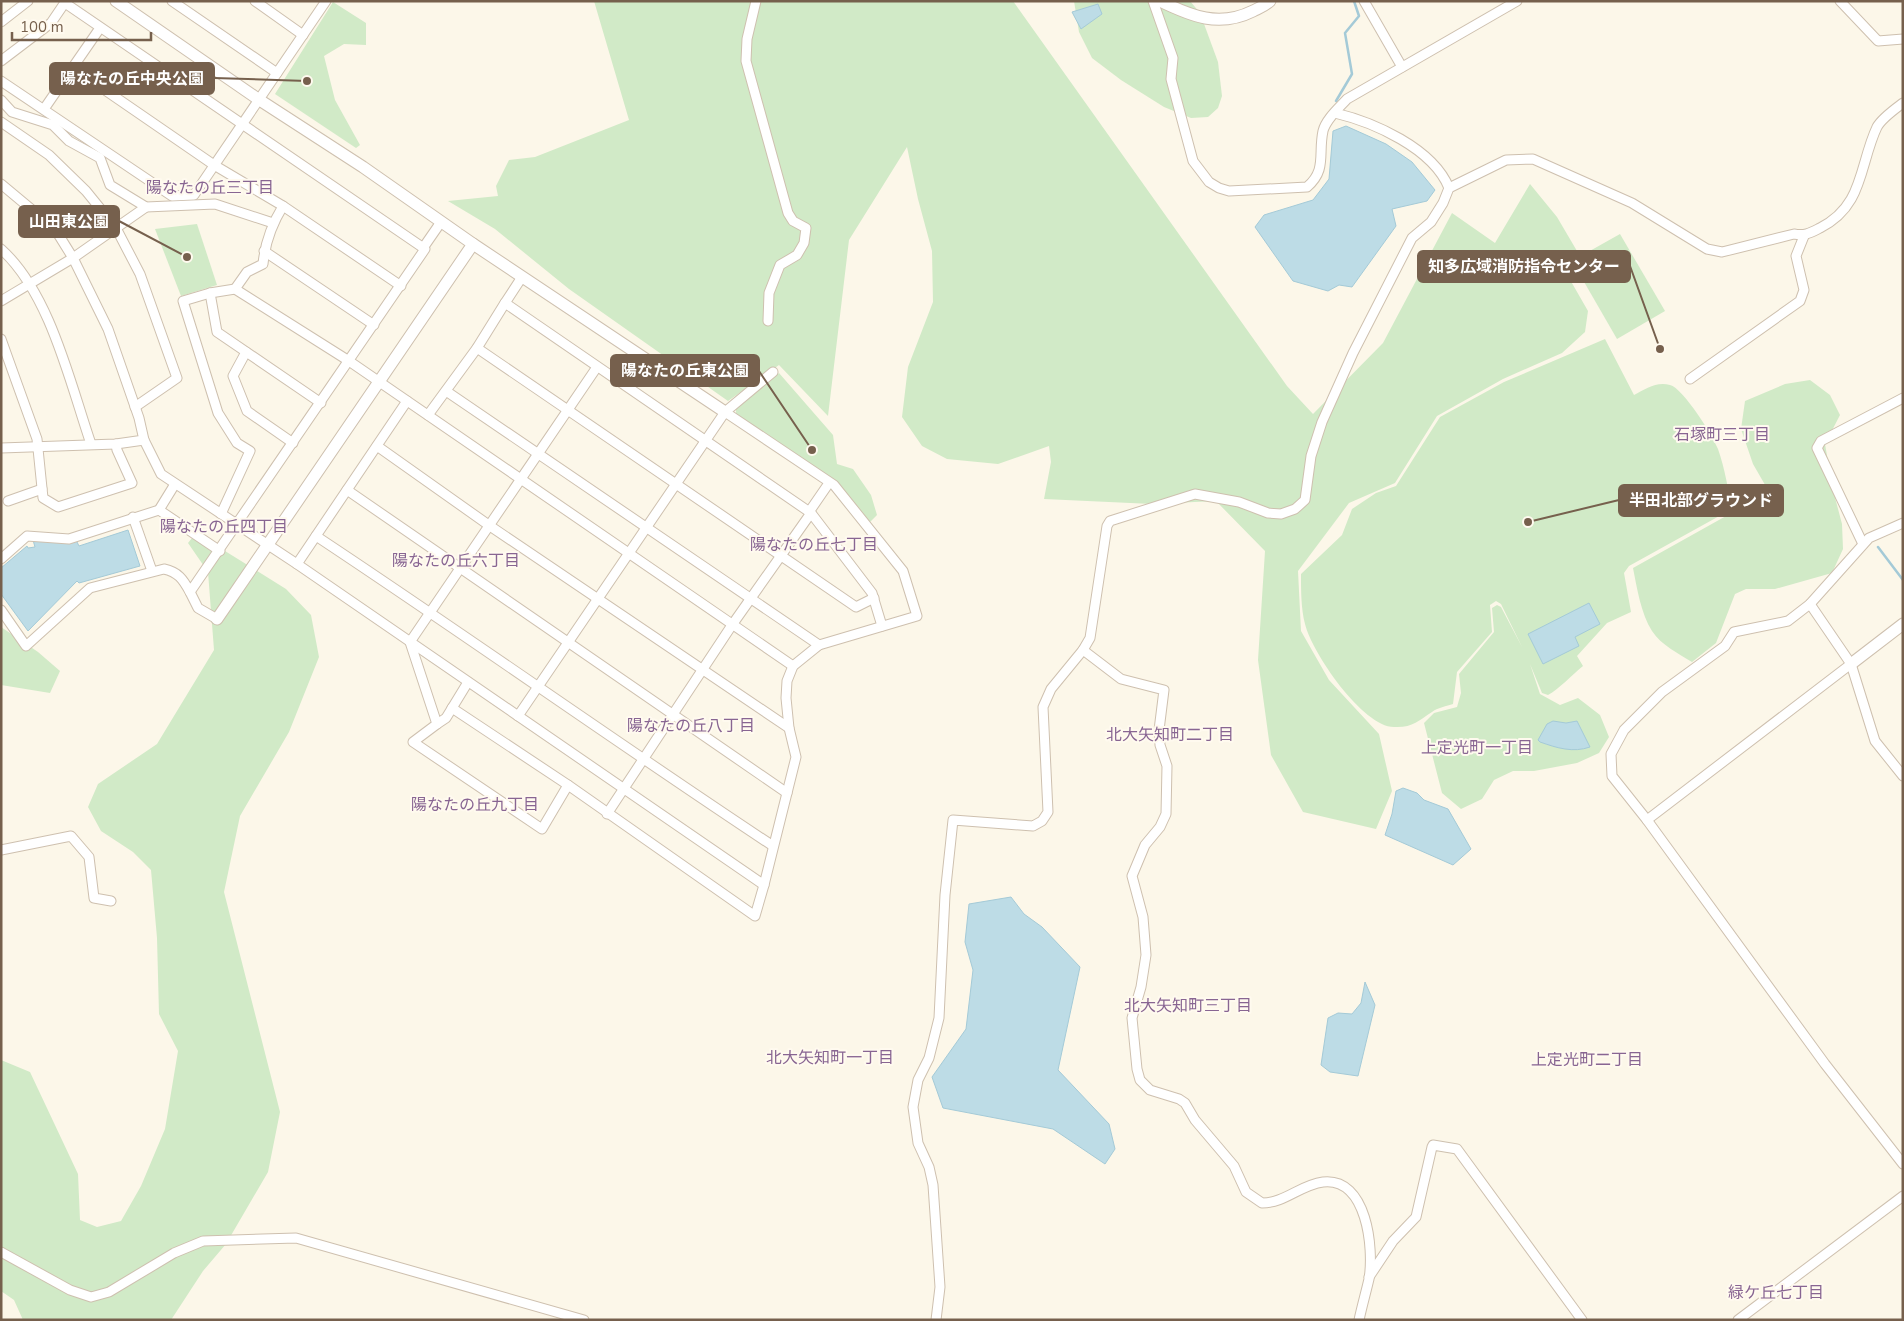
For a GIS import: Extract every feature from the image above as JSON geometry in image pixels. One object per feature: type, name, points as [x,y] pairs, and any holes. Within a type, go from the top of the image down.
[{"type":"street","points":[[1,22],[28,1]]},
{"type":"street","points":[[116,1],[258,99],[363,167],[473,244],[829,482],[903,572],[917,616],[819,645],[793,666],[787,680],[786,698],[789,728],[796,757],[755,916],[568,785],[452,708]]},
{"type":"street","points":[[172,1],[277,73]]},
{"type":"street","points":[[255,1],[304,34]]},
{"type":"street","points":[[1,81],[172,196],[194,195],[326,1]]},
{"type":"street","points":[[756,1],[747,39],[746,61],[788,214],[793,221],[806,228],[804,243],[797,255],[780,265],[769,293],[768,321]]},
{"type":"street","points":[[1153,1],[1173,58],[1171,79],[1193,161],[1209,182],[1229,190],[1308,187],[1316,180],[1320,170],[1323,131],[1347,99],[1516,1]]},
{"type":"street","points":[[1160,1],[1194,17],[1215,21],[1247,15],[1270,1]]},
{"type":"street","points":[[1364,1],[1402,67]]},
{"type":"street","points":[[1840,1],[1878,41],[1903,39]]},
{"type":"street","points":[[1,60],[51,23],[66,2],[100,28],[423,248]]},
{"type":"street","points":[[44,109],[100,28]]},
{"type":"street","points":[[73,68],[214,165],[283,206],[401,286]]},
{"type":"street","points":[[1,100],[12,112],[53,125],[70,141],[100,158],[110,185],[146,207]]},
{"type":"street","points":[[936,1320],[940,1287],[933,1186],[929,1166],[918,1144],[913,1106],[918,1080],[929,1058],[939,1018],[945,895],[953,820],[1033,826],[1042,821],[1048,812],[1043,707],[1051,690],[1083,650],[1092,629],[1107,526],[1114,518],[1130,516],[1195,494],[1239,502],[1268,513],[1281,514],[1295,509],[1305,500],[1311,456],[1322,422],[1353,353],[1412,238],[1431,222],[1443,204],[1449,188],[1506,160],[1532,159],[1632,203],[1707,249],[1722,252],[1794,234],[1804,236],[1831,222],[1844,212],[1864,169],[1878,124],[1903,103]]},
{"type":"street","points":[[1335,113],[1356,118],[1412,146],[1428,160],[1449,188]]},
{"type":"street","points":[[1,122],[49,155],[86,192],[116,228],[140,274],[177,378],[135,407]]},
{"type":"street","points":[[1,184],[55,229],[73,258],[108,329],[135,407],[144,440],[161,474],[298,564],[764,885]]},
{"type":"street","points":[[1,301],[28,283],[73,258],[146,207],[215,204],[273,223]]},
{"type":"street","points":[[235,289],[247,272],[263,264],[264,251],[273,223],[283,206]]},
{"type":"street","points":[[190,592],[401,286],[441,222]]},
{"type":"street","points":[[1690,379],[1800,301],[1804,290],[1796,256],[1804,236]]},
{"type":"street","points":[[1,610],[26,646],[90,588],[164,569],[174,571],[181,576],[198,608],[217,619],[473,244]]},
{"type":"street","points":[[1,249],[28,283],[44,308],[91,444]]},
{"type":"street","points":[[264,251],[374,325]]},
{"type":"street","points":[[428,416],[477,348],[522,277]]},
{"type":"street","points":[[221,514],[250,450],[237,443],[218,413],[182,301],[210,292],[235,289],[349,361],[521,481],[793,666]]},
{"type":"street","points":[[210,292],[217,332],[320,403]]},
{"type":"street","points":[[505,303],[810,513],[872,592],[882,626]]},
{"type":"street","points":[[1,338],[37,439],[36,447],[42,498],[58,507],[132,483],[116,450],[116,444]]},
{"type":"street","points":[[477,348],[567,412],[677,484],[856,607],[874,598]]},
{"type":"street","points":[[246,352],[233,376],[248,411],[293,443]]},
{"type":"street","points":[[410,642],[597,367]]},
{"type":"street","points":[[518,716],[725,412],[773,372]]},
{"type":"street","points":[[446,391],[819,645]]},
{"type":"street","points":[[1863,544],[1817,448],[1821,441],[1903,398]]},
{"type":"street","points":[[298,564],[407,401]]},
{"type":"street","points":[[1,448],[116,444],[144,440]]},
{"type":"street","points":[[377,446],[490,526],[789,728]]},
{"type":"street","points":[[608,814],[623,788],[732,625],[810,513],[829,482]]},
{"type":"street","points":[[1,559],[26,536],[70,539],[159,510],[175,484]]},
{"type":"street","points":[[8,501],[42,490]]},
{"type":"street","points":[[347,490],[460,570],[787,793]]},
{"type":"street","points":[[159,510],[220,551]]},
{"type":"street","points":[[133,517],[152,571]]},
{"type":"street","points":[[1903,522],[1869,538],[1810,604],[1788,621],[1734,632],[1724,646],[1662,692],[1624,730],[1611,754],[1612,776],[1647,820],[1819,1056],[1903,1164]]},
{"type":"street","points":[[316,536],[539,686],[642,760],[774,846]]},
{"type":"street","points":[[1810,604],[1851,664],[1875,741],[1903,776]]},
{"type":"street","points":[[1647,820],[1903,624]]},
{"type":"street","points":[[410,642],[437,724]]},
{"type":"street","points":[[1083,650],[1121,679],[1164,690],[1159,730],[1160,745],[1167,766],[1166,814],[1160,827],[1146,845],[1132,876],[1146,934],[1144,971],[1132,1018],[1136,1069],[1140,1080],[1150,1090],[1179,1099],[1185,1104],[1194,1120],[1234,1166],[1246,1192],[1262,1203],[1282,1200],[1323,1182],[1345,1187],[1354,1193],[1358,1198],[1370,1241],[1369,1278],[1359,1320]]},
{"type":"street","points":[[468,682],[446,718],[412,742],[542,828],[568,785]]},
{"type":"street","points":[[1,850],[71,836],[89,857],[94,898],[111,900]]},
{"type":"street","points":[[1369,1278],[1393,1242],[1416,1217],[1433,1145],[1457,1149],[1582,1320]]},
{"type":"street","points":[[1738,1320],[1903,1196]]},
{"type":"street","points":[[1,1252],[70,1290],[91,1297],[108,1292],[180,1250],[203,1241],[296,1238],[565,1317],[584,1320]]},
{"type":"green space","points":[[594,1],[1013,1],[1287,386],[1313,414],[1383,343],[1452,213],[1495,243],[1530,184],[1557,217],[1577,251],[1561,264],[1588,311],[1585,332],[1562,353],[1503,379],[1437,416],[1395,483],[1349,503],[1298,571],[1301,631],[1329,680],[1379,734],[1392,791],[1376,829],[1303,812],[1271,755],[1258,660],[1265,551],[1216,501],[1152,504],[1044,499],[1051,462],[1049,446],[998,464],[947,459],[922,446],[902,417],[908,367],[933,302],[932,251],[907,147],[849,240],[828,416],[779,365],[728,401],[569,289],[495,229],[448,201],[498,196],[496,186],[509,160],[535,157],[629,120]]},
{"type":"green space","points":[[1074,1],[1190,1],[1200,13],[1218,62],[1222,96],[1218,108],[1208,117],[1191,118],[1164,107],[1121,80],[1092,58],[1079,32]]},
{"type":"green space","points":[[333,2],[366,23],[366,45],[344,44],[324,56],[335,100],[360,145],[356,148],[275,94]]},
{"type":"green space","points":[[197,224],[217,285],[181,296],[155,229]]},
{"type":"green space","points":[[1620,234],[1665,311],[1617,339],[1572,261]]},
{"type":"green space","points":[[1605,339],[1634,395],[1651,386],[1665,384],[1676,388],[1690,403],[1718,449],[1732,509],[1629,566],[1624,573],[1631,612],[1607,623],[1577,656],[1583,666],[1557,689],[1548,695],[1542,693],[1530,664],[1540,694],[1560,705],[1578,698],[1600,715],[1609,737],[1599,753],[1577,763],[1534,771],[1513,771],[1494,780],[1482,799],[1461,809],[1442,793],[1424,723],[1434,713],[1457,707],[1461,693],[1459,674],[1494,632],[1492,608],[1497,605],[1501,607],[1522,647],[1501,604],[1496,601],[1490,605],[1492,632],[1457,672],[1453,704],[1437,709],[1410,725],[1394,727],[1382,724],[1368,715],[1340,686],[1328,669],[1305,624],[1301,599],[1301,574],[1342,535],[1352,509],[1376,493],[1396,486],[1440,417],[1504,382]]},
{"type":"green space","points":[[779,373],[833,435],[837,464],[853,469],[871,495],[877,515],[870,522],[838,483],[736,414],[736,408]]},
{"type":"green space","points":[[1810,380],[1830,395],[1840,415],[1825,444],[1833,490],[1842,524],[1843,549],[1832,573],[1775,589],[1746,589],[1735,594],[1716,643],[1692,662],[1665,645],[1652,631],[1642,609],[1633,568],[1735,511],[1733,496],[1737,488],[1745,486],[1754,499],[1768,490],[1753,464],[1741,429],[1745,401],[1785,384]]},
{"type":"green space","points":[[196,533],[286,589],[311,615],[319,657],[289,732],[240,816],[224,892],[280,1112],[268,1172],[226,1244],[203,1271],[171,1320],[23,1320],[14,1300],[1,1291],[1,1060],[30,1072],[78,1174],[80,1220],[97,1227],[121,1221],[141,1186],[165,1129],[178,1051],[159,1014],[157,938],[151,870],[133,852],[101,831],[88,807],[98,784],[157,744],[214,650],[208,572],[188,543]]},
{"type":"green space","points":[[1,627],[38,652],[60,671],[50,693],[1,685]]},
{"type":"water","points":[[1098,4],[1102,14],[1081,29],[1072,12]]},
{"type":"water","points":[[1346,126],[1386,144],[1412,162],[1435,190],[1427,201],[1392,209],[1396,226],[1352,287],[1339,285],[1328,291],[1293,281],[1255,227],[1264,215],[1313,200],[1329,179],[1333,131]]},
{"type":"water","points":[[128,530],[140,566],[79,583],[77,581],[28,631],[1,594],[1,568],[27,546],[28,548],[35,547],[33,540],[76,540],[79,546]]},
{"type":"water","points":[[1589,603],[1600,624],[1575,637],[1579,646],[1543,664],[1528,634]]},
{"type":"water","points":[[1553,721],[1566,723],[1577,721],[1590,747],[1571,750],[1540,742],[1538,740],[1547,724]]},
{"type":"water","points":[[1403,788],[1417,793],[1424,800],[1448,809],[1471,849],[1453,865],[1385,835],[1392,814],[1396,791]]},
{"type":"water","points":[[1011,897],[1024,914],[1042,927],[1080,967],[1058,1070],[1109,1124],[1115,1149],[1105,1164],[1053,1129],[943,1108],[932,1077],[966,1029],[973,970],[965,942],[969,904]]},
{"type":"water","points":[[1365,982],[1375,1005],[1358,1076],[1330,1072],[1321,1065],[1328,1018],[1338,1013],[1352,1014],[1361,1003]]},
{"type":"waterway","points":[[1336,101],[1352,74],[1345,33],[1359,16],[1354,1]]},
{"type":"waterway","points":[[1878,547],[1903,580]]},
{"type":"place","name":"陽なたの丘中央公園","points":[[307,81]]},
{"type":"place","name":"山田東公園","points":[[187,257]]},
{"type":"place","name":"知多広域消防指令センター","points":[[1660,349]]},
{"type":"place","name":"陽なたの丘東公園","points":[[812,450]]},
{"type":"place","name":"半田北部グラウンド","points":[[1528,522]]},
{"type":"district","name":"陽なたの丘三丁目","points":[[210,187]]},
{"type":"district","name":"石塚町三丁目","points":[[1722,434]]},
{"type":"district","name":"陽なたの丘四丁目","points":[[224,526]]},
{"type":"district","name":"陽なたの丘七丁目","points":[[814,544]]},
{"type":"district","name":"陽なたの丘六丁目","points":[[456,560]]},
{"type":"district","name":"陽なたの丘八丁目","points":[[691,725]]},
{"type":"district","name":"北大矢知町二丁目","points":[[1170,734]]},
{"type":"district","name":"上定光町一丁目","points":[[1477,747]]},
{"type":"district","name":"陽なたの丘九丁目","points":[[475,804]]},
{"type":"district","name":"北大矢知町三丁目","points":[[1188,1005]]},
{"type":"district","name":"北大矢知町一丁目","points":[[830,1057]]},
{"type":"district","name":"上定光町二丁目","points":[[1587,1059]]},
{"type":"district","name":"緑ケ丘七丁目","points":[[1776,1292]]}]
